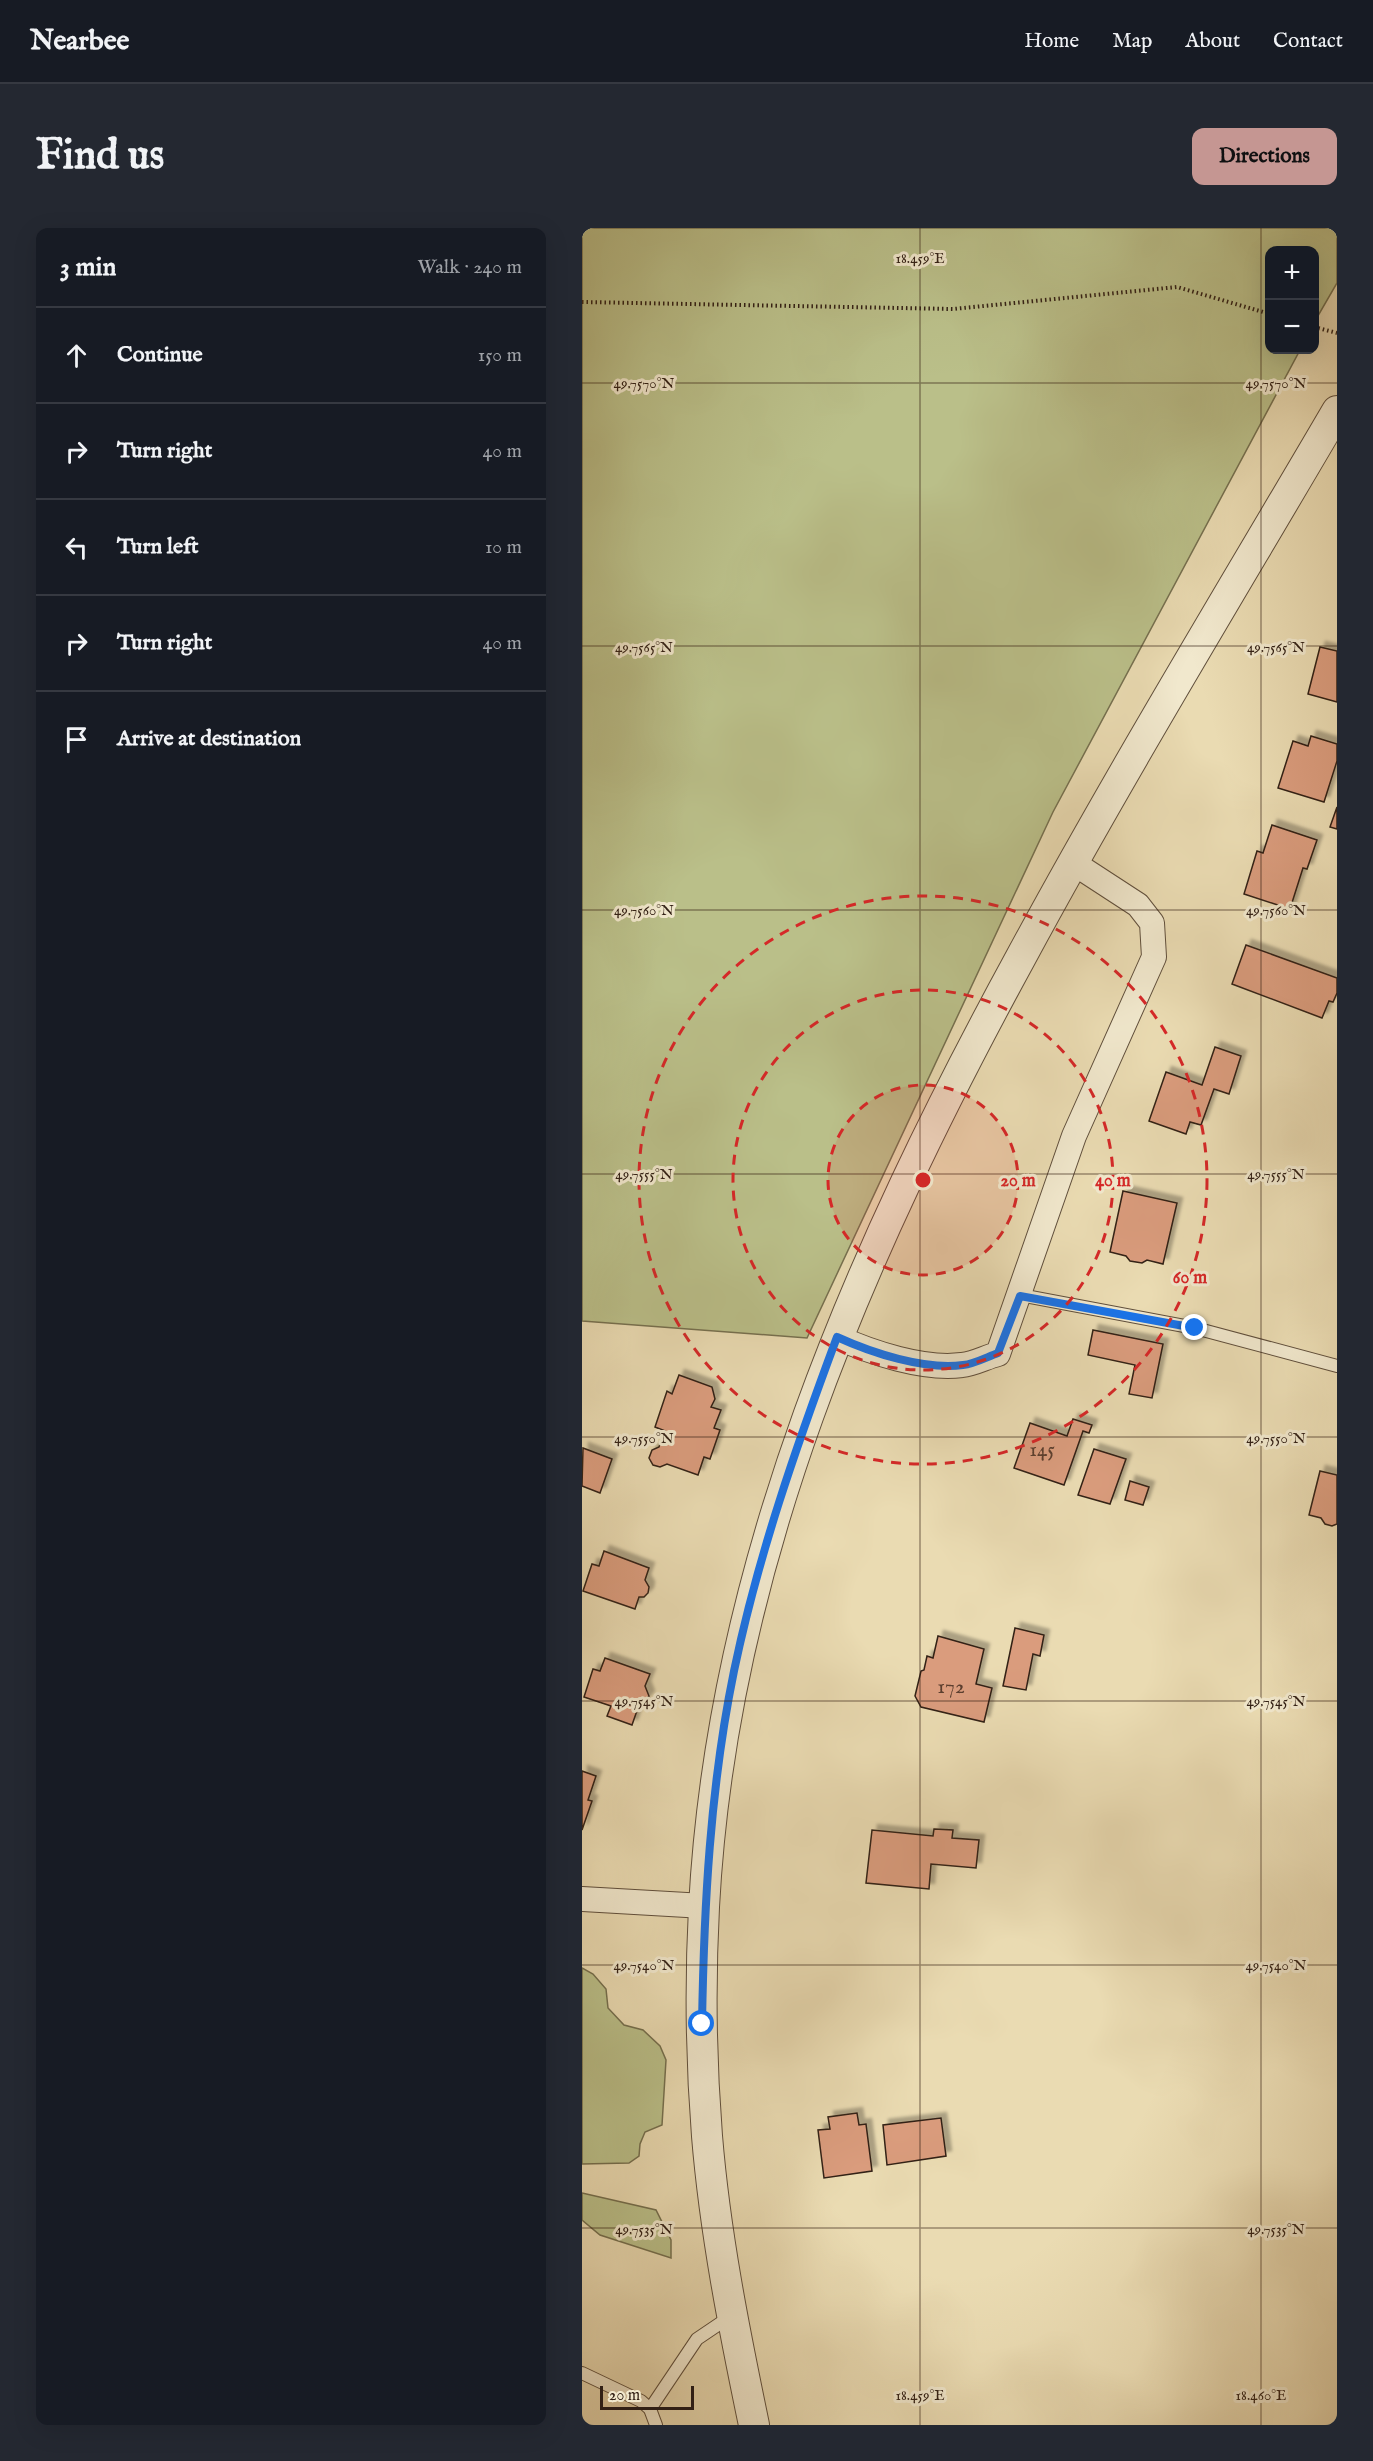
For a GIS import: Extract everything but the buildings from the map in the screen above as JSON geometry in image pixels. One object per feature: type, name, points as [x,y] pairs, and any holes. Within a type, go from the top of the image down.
[{"type":"street","points":[[754,2425],[722,2255],[707,2134],[702,2024],[704,1906],[715,1788],[734,1674],[763,1551],[799,1439],[837,1337],[882,1232],[963,1062],[1072,862],[1337,411]]},
{"type":"street","points":[[837,1337],[854,1345],[922,1365],[963,1365],[998,1353],[1020,1296],[1074,1136],[1154,957],[1152,923],[1138,905],[1072,862]]},
{"type":"street","points":[[582,1899],[704,1906]]},
{"type":"lane","points":[[1020,1296],[1195,1328],[1337,1366]]},
{"type":"lane","points":[[650,2409],[697,2339],[732,2315]]},
{"type":"lane","points":[[582,2373],[641,2401],[650,2409],[656,2425]]},
{"type":"path","points":[[582,302],[953,309],[1177,287],[1265,313]]},
{"type":"path","points":[[1319,328],[1337,333]]},
{"type":"green space","points":[[582,228],[1337,228],[1337,283],[1319,314],[1319,246],[1265,246],[1265,354],[1298,354],[1053,812],[807,1338],[582,1321]]},
{"type":"green space","points":[[582,1968],[593,1974],[606,1989],[608,2008],[624,2025],[643,2030],[660,2046],[666,2060],[662,2125],[645,2132],[640,2144],[639,2156],[629,2163],[582,2164]]},
{"type":"green space","points":[[582,2193],[656,2210],[671,2240],[671,2258],[600,2235],[582,2220]]},
{"type":"route","points":[[702,2024],[704,1906],[715,1788],[734,1674],[763,1551],[799,1439],[837,1337],[854,1345],[922,1365],[963,1365],[998,1353],[1020,1296],[1195,1328]]}]
